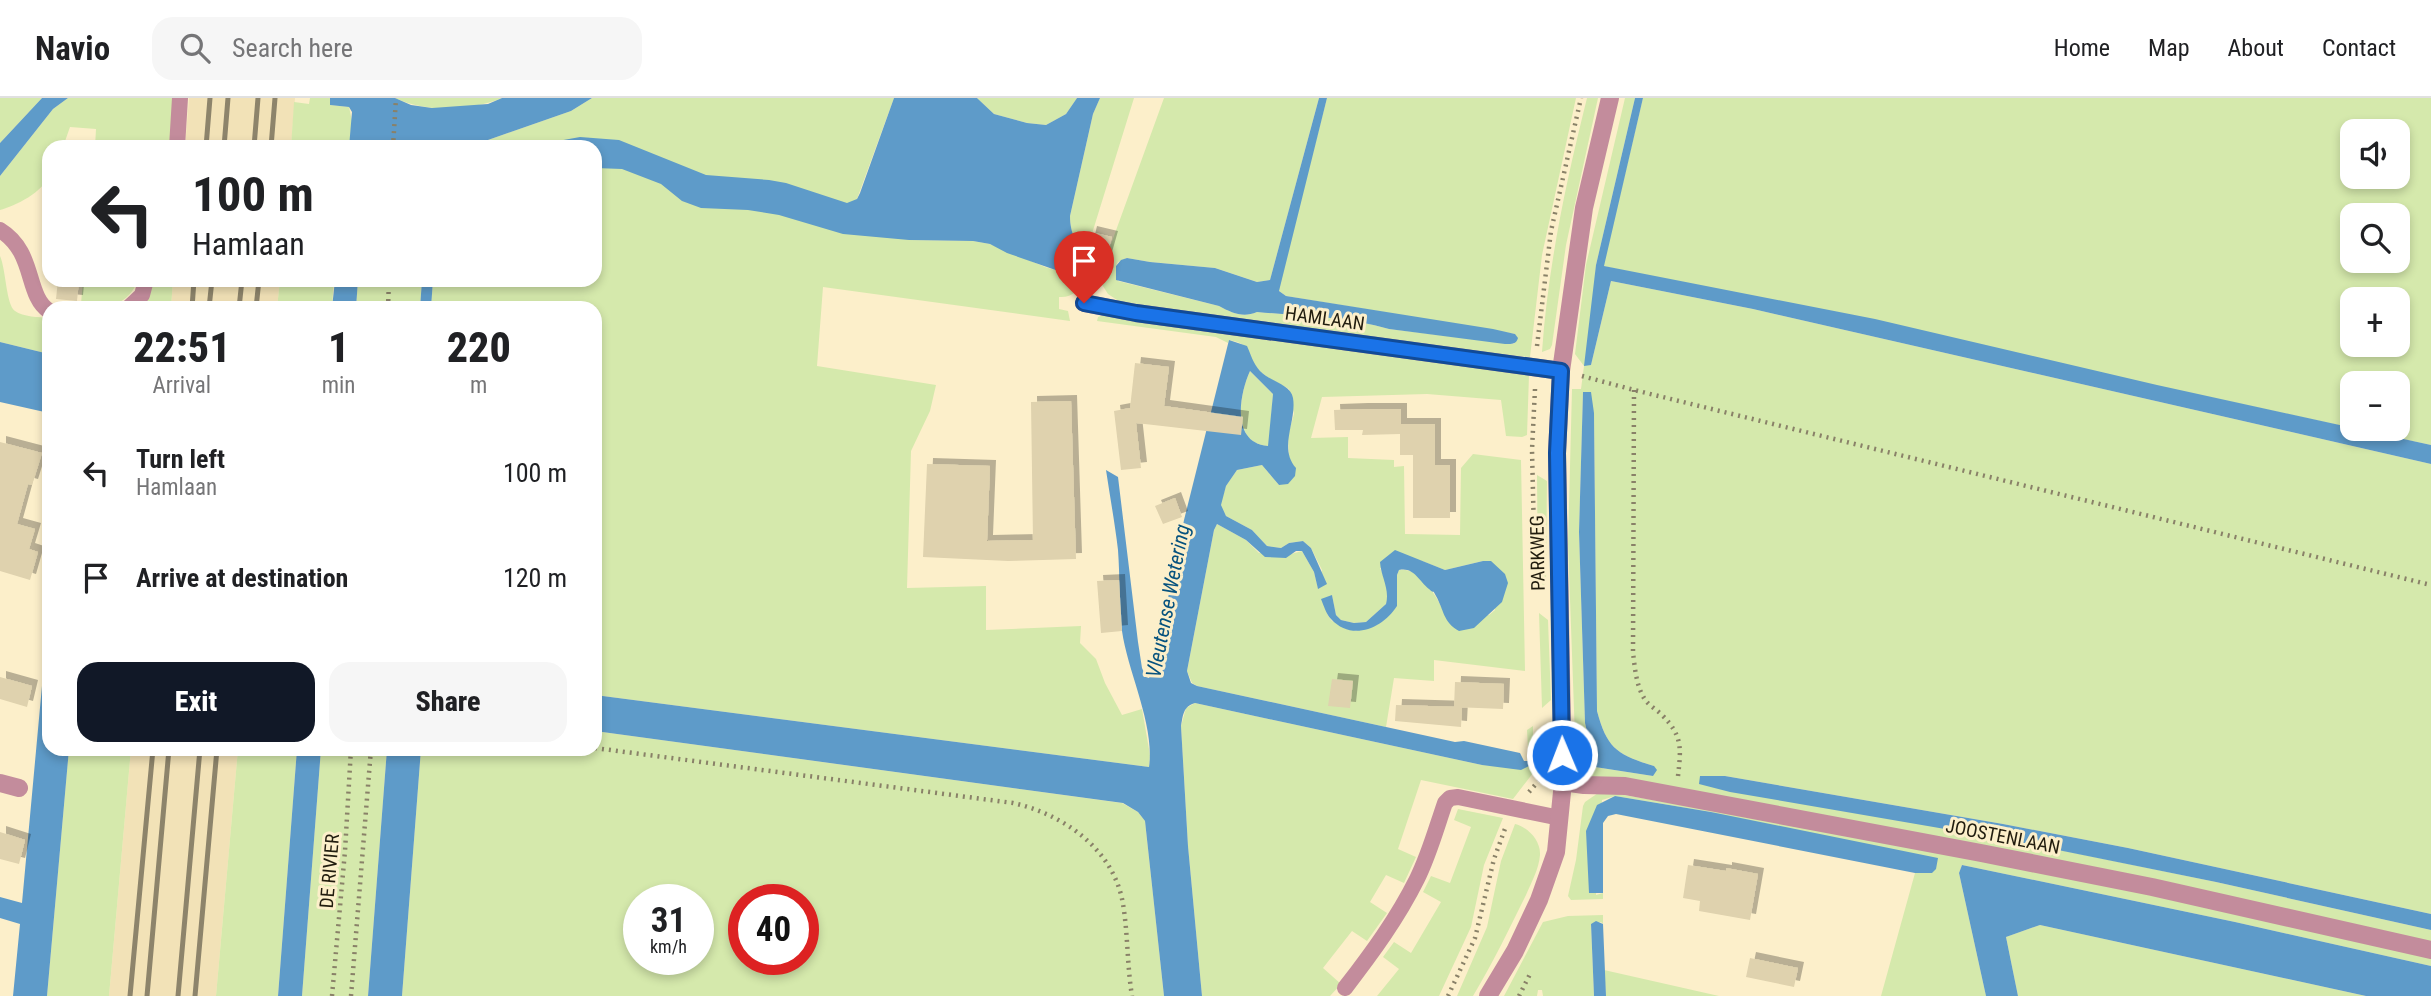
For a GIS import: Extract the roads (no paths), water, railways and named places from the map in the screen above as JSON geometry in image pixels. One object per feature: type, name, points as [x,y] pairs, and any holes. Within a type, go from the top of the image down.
[{"type":"street","name":"PARKWEG","points":[[1488,996],[1515,951],[1539,900],[1556,852],[1563,782],[1557,453],[1561,371],[1584,208],[1610,98]]},
{"type":"street","name":"HAMLAAN","points":[[1084,303],[1163,317],[1561,371]]},
{"type":"street","name":"JOOSTENLAAN","points":[[1563,782],[1625,786],[2008,858],[2152,887],[2431,950]]},
{"type":"street","points":[[0,783],[19,788]]},
{"type":"lane","points":[[177,140],[180,98]]},
{"type":"lane","points":[[0,230],[12,238],[26,261],[37,299],[42,306]]},
{"type":"lane","points":[[1345,988],[1375,950],[1408,897],[1428,853],[1445,803],[1450,798],[1458,797],[1560,818]]},
{"type":"water","points":[[42,98],[68,98],[53,109],[0,176],[0,143]]},
{"type":"water","points":[[330,98],[395,98],[411,105],[432,108],[488,104],[502,98],[592,98],[571,111],[488,140],[350,140],[352,112],[349,107],[330,105]]},
{"type":"water","points":[[894,98],[977,98],[994,114],[1046,125],[1066,114],[1077,98],[1100,98],[1093,114],[1070,216],[1078,256],[1073,274],[1070,275],[1007,253],[990,244],[843,234],[779,215],[748,210],[701,208],[682,201],[661,184],[622,169],[602,168],[602,140],[564,140],[580,137],[619,140],[706,175],[786,183],[847,203],[857,199]]},
{"type":"water","points":[[1319,98],[1327,98],[1279,291],[1286,296],[1493,329],[1515,334],[1518,338],[1516,342],[1505,344],[1324,318],[1257,312],[1238,314],[1219,306],[1116,280],[1116,266],[1127,258],[1215,268],[1257,282],[1270,280]]},
{"type":"water","points":[[1635,98],[1643,98],[1604,266],[1875,319],[2340,425],[2340,441],[2410,440],[2431,445],[2431,464],[1753,309],[1611,281],[1591,365],[1584,366],[1596,265]]},
{"type":"water","points":[[334,287],[358,287],[356,301],[333,301]]},
{"type":"water","points":[[422,287],[432,287],[432,301],[420,301]]},
{"type":"water","name":"Vleutense Wetering","points":[[1229,340],[1247,346],[1260,371],[1291,393],[1294,407],[1288,452],[1296,468],[1295,476],[1288,484],[1279,485],[1262,465],[1237,470],[1226,486],[1221,505],[1226,516],[1252,530],[1267,546],[1281,548],[1289,543],[1303,541],[1311,548],[1327,584],[1318,589],[1314,572],[1302,551],[1296,551],[1286,558],[1265,557],[1246,540],[1217,524],[1187,671],[1191,683],[1455,742],[1464,741],[1520,753],[1529,766],[1521,770],[1482,765],[1195,703],[1188,706],[1181,726],[1188,846],[1202,996],[1164,996],[1145,821],[1138,812],[1123,803],[602,732],[602,696],[1149,767],[1150,751],[1145,717],[1122,631],[1118,550],[1106,470],[1118,477],[1138,642],[1146,677],[1149,678],[1154,666],[1184,520]],"holes":[[[1250,371],[1273,394],[1268,446],[1256,443],[1243,427],[1241,404]]]},
{"type":"water","points":[[0,342],[42,352],[42,411],[0,402]]},
{"type":"water","points":[[1583,392],[1591,392],[1594,413],[1597,711],[1605,734],[1616,749],[1654,766],[1657,770],[1653,776],[1589,764],[1589,758],[1593,757],[1585,723],[1579,532]]},
{"type":"water","points":[[1395,550],[1445,570],[1491,561],[1505,574],[1508,583],[1502,602],[1474,628],[1459,631],[1447,620],[1434,592],[1412,572],[1399,570],[1397,606],[1384,621],[1357,631],[1339,626],[1329,617],[1321,599],[1332,595],[1336,615],[1341,620],[1366,622],[1386,604],[1387,593],[1380,562]]},
{"type":"water","points":[[42,686],[42,756],[68,756],[47,996],[13,996],[20,924],[0,918],[0,897],[22,903]]},
{"type":"water","points":[[296,756],[320,756],[302,996],[278,996]]},
{"type":"water","points":[[386,756],[420,756],[402,996],[368,996]]},
{"type":"water","points":[[1700,776],[1725,776],[2128,848],[2431,914],[2431,930],[2009,840],[1730,792],[1699,784]]},
{"type":"water","points":[[1615,796],[1711,812],[1938,858],[1936,869],[1932,873],[1915,873],[1616,814],[1608,816],[1603,823],[1603,893],[1589,893],[1586,831],[1597,805]]},
{"type":"water","points":[[1962,865],[2431,966],[2431,996],[2366,996],[2040,925],[2006,937],[2018,996],[1986,996],[1959,873]]},
{"type":"water","points":[[1596,921],[1603,924],[1606,996],[1594,996],[1591,924]]},
{"type":"railway","points":[[207,140],[210,98]]},
{"type":"railway","points":[[225,140],[228,98]]},
{"type":"railway","points":[[255,140],[258,98]]},
{"type":"railway","points":[[272,140],[275,98]]},
{"type":"railway","points":[[192,301],[194,287]]},
{"type":"railway","points":[[210,301],[211,287]]},
{"type":"railway","points":[[240,301],[241,287]]},
{"type":"railway","points":[[257,301],[258,287]]},
{"type":"railway","points":[[130,996],[152,756]]},
{"type":"railway","points":[[147,996],[168,756]]},
{"type":"railway","points":[[178,996],[199,756]]},
{"type":"railway","points":[[195,996],[216,756]]}]
